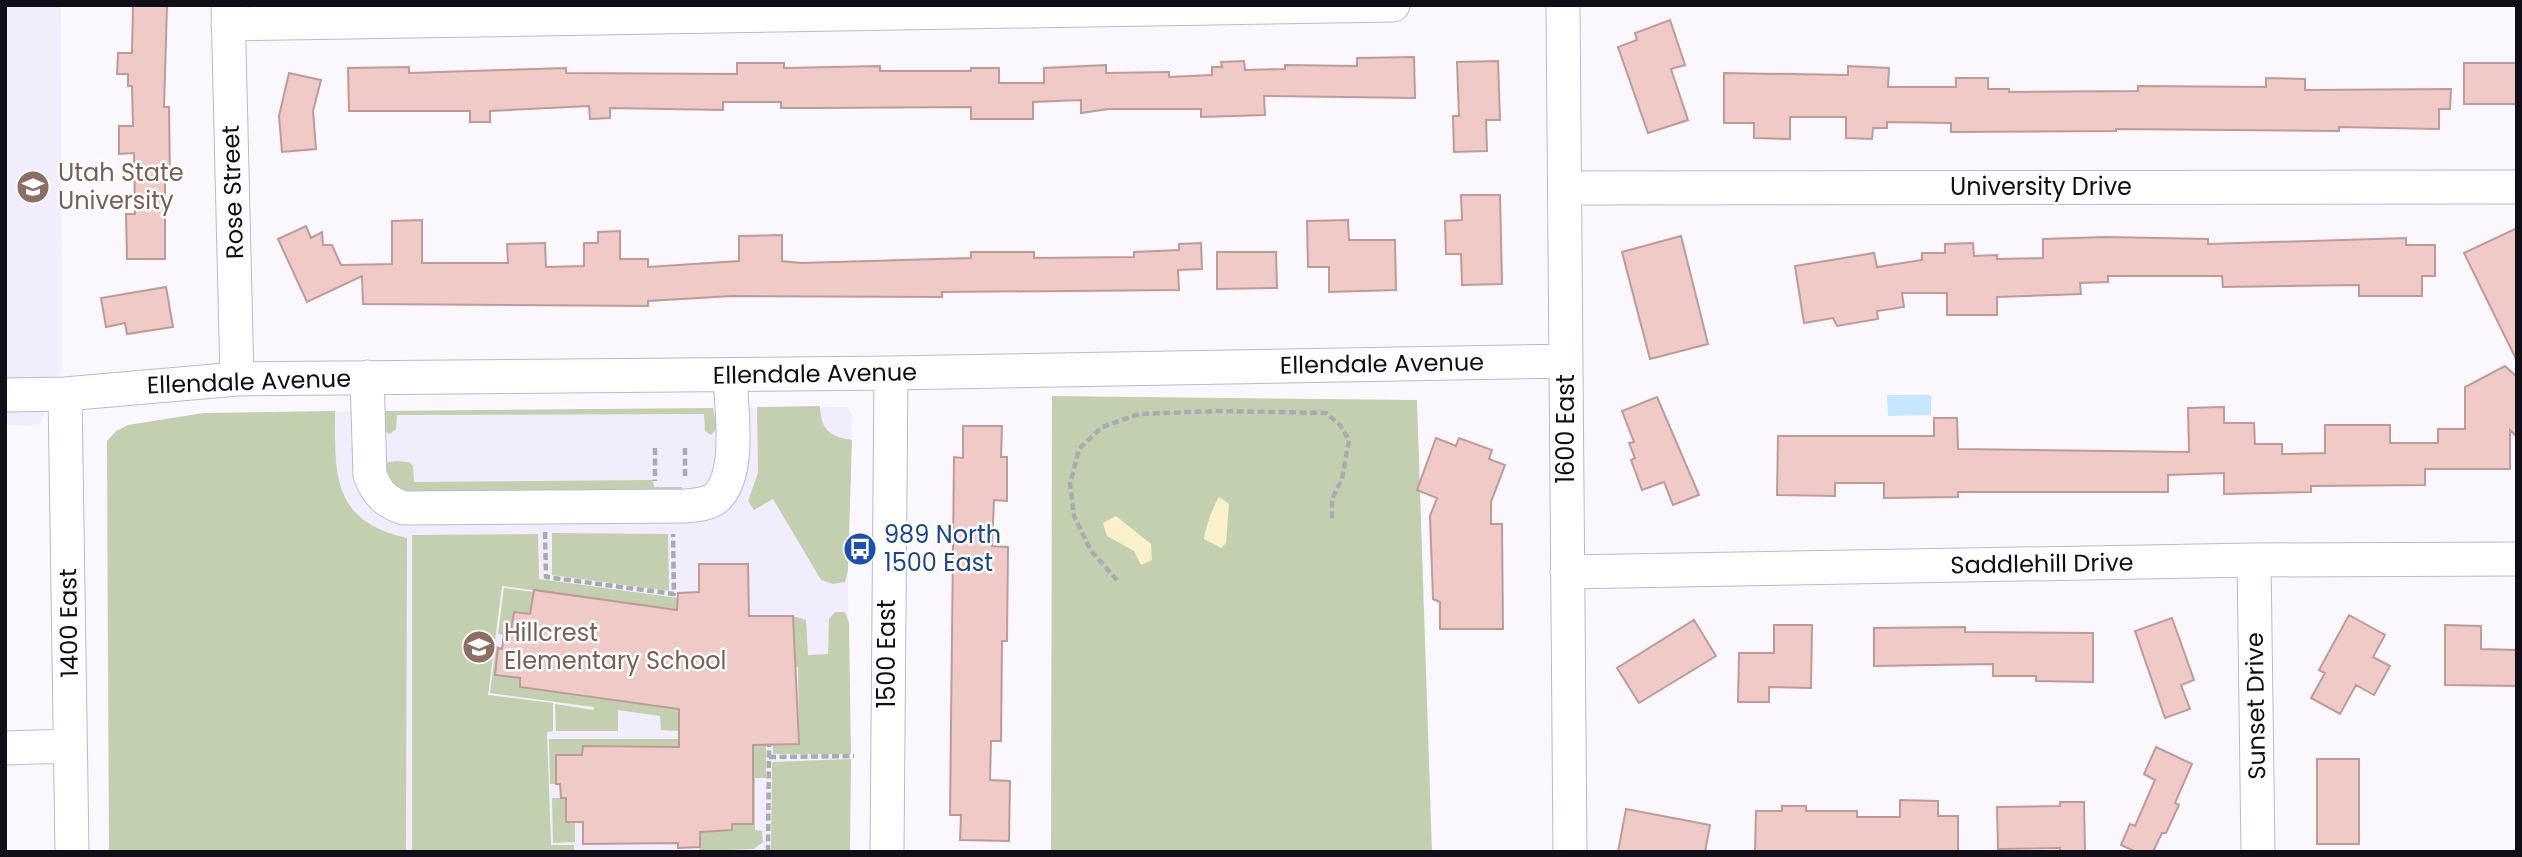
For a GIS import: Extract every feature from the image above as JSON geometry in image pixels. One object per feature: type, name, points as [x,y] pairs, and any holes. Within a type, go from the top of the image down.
[{"type":"street","points":[[228,14],[1393,5]]},
{"type":"street","name":"1600 East","points":[[1563,5],[1570,852]]},
{"type":"street","name":"Rose Street","points":[[228,14],[237,379]]},
{"type":"street","name":"University Drive","points":[[1565,188],[2517,187]]},
{"type":"street","name":"Ellendale Avenue","points":[[5,395],[65,394],[237,379],[891,373],[1566,361]]},
{"type":"street","name":"1500 East","points":[[887,852],[891,373]]},
{"type":"street","points":[[367,377],[370,475],[375,489],[391,504],[404,508],[685,506],[707,503],[717,497],[729,480],[732,464],[730,375]]},
{"type":"street","name":"1400 East","points":[[65,394],[72,852]]},
{"type":"street","name":"Saddlehill Drive","points":[[1567,572],[2254,560],[2517,559]]},
{"type":"street","name":"Sunset Drive","points":[[2254,560],[2258,852]]},
{"type":"street","points":[[5,748],[70,746]]},
{"type":"path","points":[[1117,580],[1091,551],[1074,516],[1070,484],[1079,449],[1102,427],[1139,414],[1218,411],[1326,413],[1340,425],[1349,440],[1342,479],[1332,499],[1332,519]]},
{"type":"path","points":[[655,448],[655,484]]},
{"type":"path","points":[[685,448],[685,484]]},
{"type":"path","points":[[545,528],[546,576],[674,594],[673,527]]},
{"type":"path","points":[[768,745],[768,852]]},
{"type":"path","points":[[768,757],[854,756]]},
{"type":"shaded area","name":"Utah State University","points":[[5,5],[61,5],[62,369],[39,426],[5,425]]},
{"type":"shaded area","name":"Hillcrest Elementary School","points":[[847,407],[852,415],[848,570],[850,852],[109,852],[106,450],[107,441],[116,431],[128,425],[204,413]]},
{"type":"green space","points":[[1052,396],[1417,400],[1432,852],[1051,852]]},
{"type":"green space","points":[[820,406],[822,421],[828,430],[832,434],[852,440],[848,570],[845,582],[833,584],[821,580],[773,499],[754,510],[748,501],[758,473],[757,407]]},
{"type":"green space","points":[[713,408],[717,428],[711,435],[705,431],[704,414],[397,415],[396,429],[390,434],[384,431],[383,411]]},
{"type":"green space","points":[[335,411],[338,475],[351,507],[364,520],[382,530],[407,538],[406,852],[109,852],[107,441],[116,431],[128,425],[204,413]]},
{"type":"green space","points":[[409,462],[413,466],[414,482],[653,480],[654,487],[682,487],[682,492],[407,493],[389,483],[384,463]]},
{"type":"green space","points":[[552,533],[668,534],[669,591],[552,575]]},
{"type":"green space","points":[[538,534],[539,579],[678,598],[677,610],[502,586],[488,695],[553,703],[553,731],[547,732],[551,845],[574,845],[574,852],[412,852],[412,535]]},
{"type":"green space","points":[[504,588],[534,592],[530,614],[514,612],[510,636],[498,634]]},
{"type":"green space","points":[[835,612],[845,612],[849,623],[851,754],[773,754],[773,745],[799,743],[798,667],[782,666],[794,645],[793,616],[806,620],[808,655],[828,654],[829,619]]},
{"type":"green space","points":[[496,646],[502,647],[498,649],[495,675],[520,678],[520,687],[679,709],[679,731],[661,730],[660,716],[618,710],[618,731],[556,731],[555,704],[593,710],[594,707],[490,693]]},
{"type":"green space","points":[[549,739],[679,739],[679,747],[583,746],[582,755],[556,755],[556,784],[550,784]]},
{"type":"green space","points":[[753,745],[766,745],[766,778],[755,778],[755,830],[762,831],[763,842],[754,849],[699,851],[700,832],[732,830],[732,824],[752,823]]},
{"type":"green space","points":[[851,759],[850,852],[771,852],[772,762]]},
{"type":"green space","points":[[552,798],[566,798],[566,821],[575,822],[575,842],[553,843]]},
{"type":"sand","points":[[1219,497],[1229,504],[1226,543],[1221,548],[1204,539]]},
{"type":"sand","points":[[1116,516],[1151,544],[1152,560],[1141,565],[1134,551],[1107,536],[1103,523]]},
{"type":"water","points":[[1887,395],[1931,395],[1931,415],[1888,416]]},
{"type":"building","points":[[133,5],[167,5],[164,107],[169,107],[170,180],[165,180],[165,259],[127,259],[126,214],[135,214],[134,153],[119,154],[119,126],[133,126],[132,86],[128,86],[128,74],[117,74],[118,53],[132,53]]},
{"type":"building","points":[[1670,20],[1685,65],[1671,69],[1688,120],[1648,133],[1618,47],[1637,40],[1635,33]]},
{"type":"building","points":[[1414,57],[1415,98],[1264,96],[1265,115],[1201,117],[1201,109],[1108,109],[1081,113],[1081,100],[1033,102],[1033,119],[971,119],[971,107],[781,108],[781,102],[723,102],[723,110],[610,108],[610,118],[590,119],[589,106],[490,111],[490,122],[470,122],[470,111],[349,111],[348,68],[409,67],[409,73],[566,68],[566,73],[737,74],[737,63],[784,63],[784,68],[880,66],[880,71],[971,71],[971,68],[999,68],[999,83],[1044,83],[1044,68],[1106,65],[1106,73],[1169,72],[1169,77],[1212,75],[1212,67],[1222,67],[1221,62],[1244,61],[1245,70],[1285,69],[1285,65],[1357,66],[1357,58]]},
{"type":"building","points":[[1498,61],[1500,120],[1486,120],[1487,151],[1454,152],[1453,116],[1459,116],[1457,62]]},
{"type":"building","points":[[2464,63],[2517,63],[2517,104],[2464,104]]},
{"type":"building","points":[[1848,66],[1889,68],[1888,87],[1956,87],[1956,78],[1988,78],[1988,89],[2009,89],[2009,92],[2138,91],[2138,86],[2266,87],[2266,78],[2305,79],[2305,90],[2451,89],[2450,109],[2439,109],[2439,129],[2339,127],[2339,131],[2116,129],[1951,132],[1951,123],[1887,122],[1887,128],[1873,128],[1872,139],[1846,138],[1846,117],[1790,117],[1790,139],[1754,138],[1754,123],[1724,123],[1724,73],[1848,75]]},
{"type":"building","points":[[289,73],[321,80],[313,111],[316,149],[282,152],[279,116]]},
{"type":"building","points":[[1461,195],[1500,195],[1502,284],[1462,285],[1461,254],[1446,254],[1445,221],[1462,220]]},
{"type":"building","points":[[422,220],[422,263],[508,263],[507,244],[545,243],[546,267],[584,266],[584,243],[598,243],[598,232],[620,231],[620,259],[648,259],[648,267],[739,261],[739,236],[782,235],[782,261],[801,263],[971,258],[971,252],[1034,252],[1034,258],[1134,257],[1134,252],[1179,250],[1179,244],[1201,243],[1202,269],[1178,270],[1179,290],[942,292],[942,297],[732,296],[648,301],[648,306],[363,304],[362,276],[307,302],[278,239],[306,226],[311,238],[322,232],[323,245],[332,245],[341,265],[392,264],[392,221]]},
{"type":"building","points":[[1348,220],[1349,240],[1395,240],[1396,290],[1329,292],[1329,267],[1308,267],[1307,221]]},
{"type":"building","points":[[2517,228],[2517,361],[2464,253]]},
{"type":"building","points":[[1681,236],[1708,344],[1650,359],[1622,252]]},
{"type":"building","points":[[2406,238],[2406,245],[2435,245],[2435,276],[2422,276],[2422,296],[2359,296],[2359,285],[2223,287],[2222,276],[2108,276],[2108,282],[2080,283],[2081,294],[1997,297],[1997,315],[1947,315],[1947,293],[1902,293],[1904,307],[1877,311],[1878,319],[1837,326],[1833,318],[1804,323],[1795,266],[1874,253],[1877,267],[1922,260],[1922,253],[1945,253],[1945,244],[1973,243],[1974,256],[1997,255],[1997,259],[2043,258],[2043,239],[2208,239],[2208,244]]},
{"type":"building","points":[[1217,252],[1276,252],[1277,288],[1217,289]]},
{"type":"building","points":[[166,287],[173,327],[127,334],[125,323],[106,327],[101,298]]},
{"type":"building","points":[[2505,366],[2517,377],[2517,437],[2510,430],[2510,469],[2425,469],[2425,485],[2311,486],[2311,492],[2224,494],[2224,473],[2168,475],[2168,492],[1958,492],[1958,497],[1884,498],[1884,483],[1835,483],[1835,496],[1777,495],[1778,436],[1934,436],[1934,418],[1957,418],[1958,449],[2189,452],[2188,408],[2224,407],[2224,423],[2254,423],[2255,444],[2282,444],[2282,454],[2325,453],[2325,425],[2390,425],[2390,443],[2438,443],[2438,429],[2465,429],[2465,387]]},
{"type":"building","points":[[1657,397],[1699,495],[1673,505],[1664,482],[1642,490],[1631,460],[1635,458],[1629,443],[1634,442],[1622,411]]},
{"type":"building","points":[[963,426],[1002,426],[1001,457],[1007,457],[1007,501],[994,500],[992,546],[1008,547],[1007,641],[1002,641],[1001,741],[991,741],[990,780],[1010,781],[1009,841],[960,840],[961,815],[950,815],[954,457],[963,458]]},
{"type":"building","points":[[1436,438],[1456,446],[1459,438],[1492,450],[1489,459],[1505,465],[1491,502],[1491,524],[1502,524],[1503,629],[1440,629],[1440,602],[1433,599],[1430,516],[1437,498],[1417,490]]},
{"type":"building","points":[[699,564],[748,564],[749,616],[793,616],[799,744],[753,745],[753,824],[732,824],[732,830],[700,832],[700,847],[678,848],[678,843],[583,844],[583,822],[566,822],[566,798],[561,798],[560,784],[556,784],[556,755],[582,755],[583,746],[679,747],[679,709],[520,687],[520,678],[495,675],[498,648],[502,649],[504,635],[510,636],[514,612],[530,614],[534,590],[677,610],[678,593],[699,592]]},
{"type":"building","points":[[2349,615],[2385,635],[2373,657],[2390,666],[2374,695],[2356,685],[2340,714],[2311,698],[2325,673],[2319,670]]},
{"type":"building","points":[[2172,618],[2194,680],[2181,685],[2190,709],[2165,718],[2135,631]]},
{"type":"building","points":[[1694,620],[1716,656],[1639,703],[1617,668]]},
{"type":"building","points":[[1774,625],[1812,625],[1811,688],[1769,687],[1769,702],[1738,702],[1739,653],[1774,653]]},
{"type":"building","points":[[2445,625],[2481,626],[2481,649],[2517,650],[2517,686],[2445,685]]},
{"type":"building","points":[[1965,627],[1965,632],[2093,633],[2093,682],[2036,681],[2036,676],[1993,676],[1993,664],[1874,666],[1874,628]]},
{"type":"building","points":[[2156,747],[2192,764],[2175,803],[2179,805],[2166,833],[2162,833],[2153,852],[2136,852],[2121,845],[2130,824],[2135,826],[2155,780],[2144,774]]},
{"type":"building","points":[[2317,759],[2359,759],[2359,844],[2317,844]]},
{"type":"building","points":[[1900,800],[1938,801],[1938,816],[1958,816],[1958,852],[1755,852],[1756,811],[1782,811],[1782,806],[1806,806],[1806,811],[1857,811],[1857,817],[1900,817]]},
{"type":"building","points":[[2060,802],[2084,802],[2085,852],[2060,852],[2060,848],[1998,849],[1997,807],[2060,806]]},
{"type":"building","points":[[1626,809],[1710,825],[1705,852],[1618,852]]},
{"type":"place","name":"Utah State University","points":[[33,187]]},
{"type":"place","name":"989 North 1500 East","points":[[860,549]]},
{"type":"place","name":"Hillcrest Elementary School","points":[[479,647]]}]
